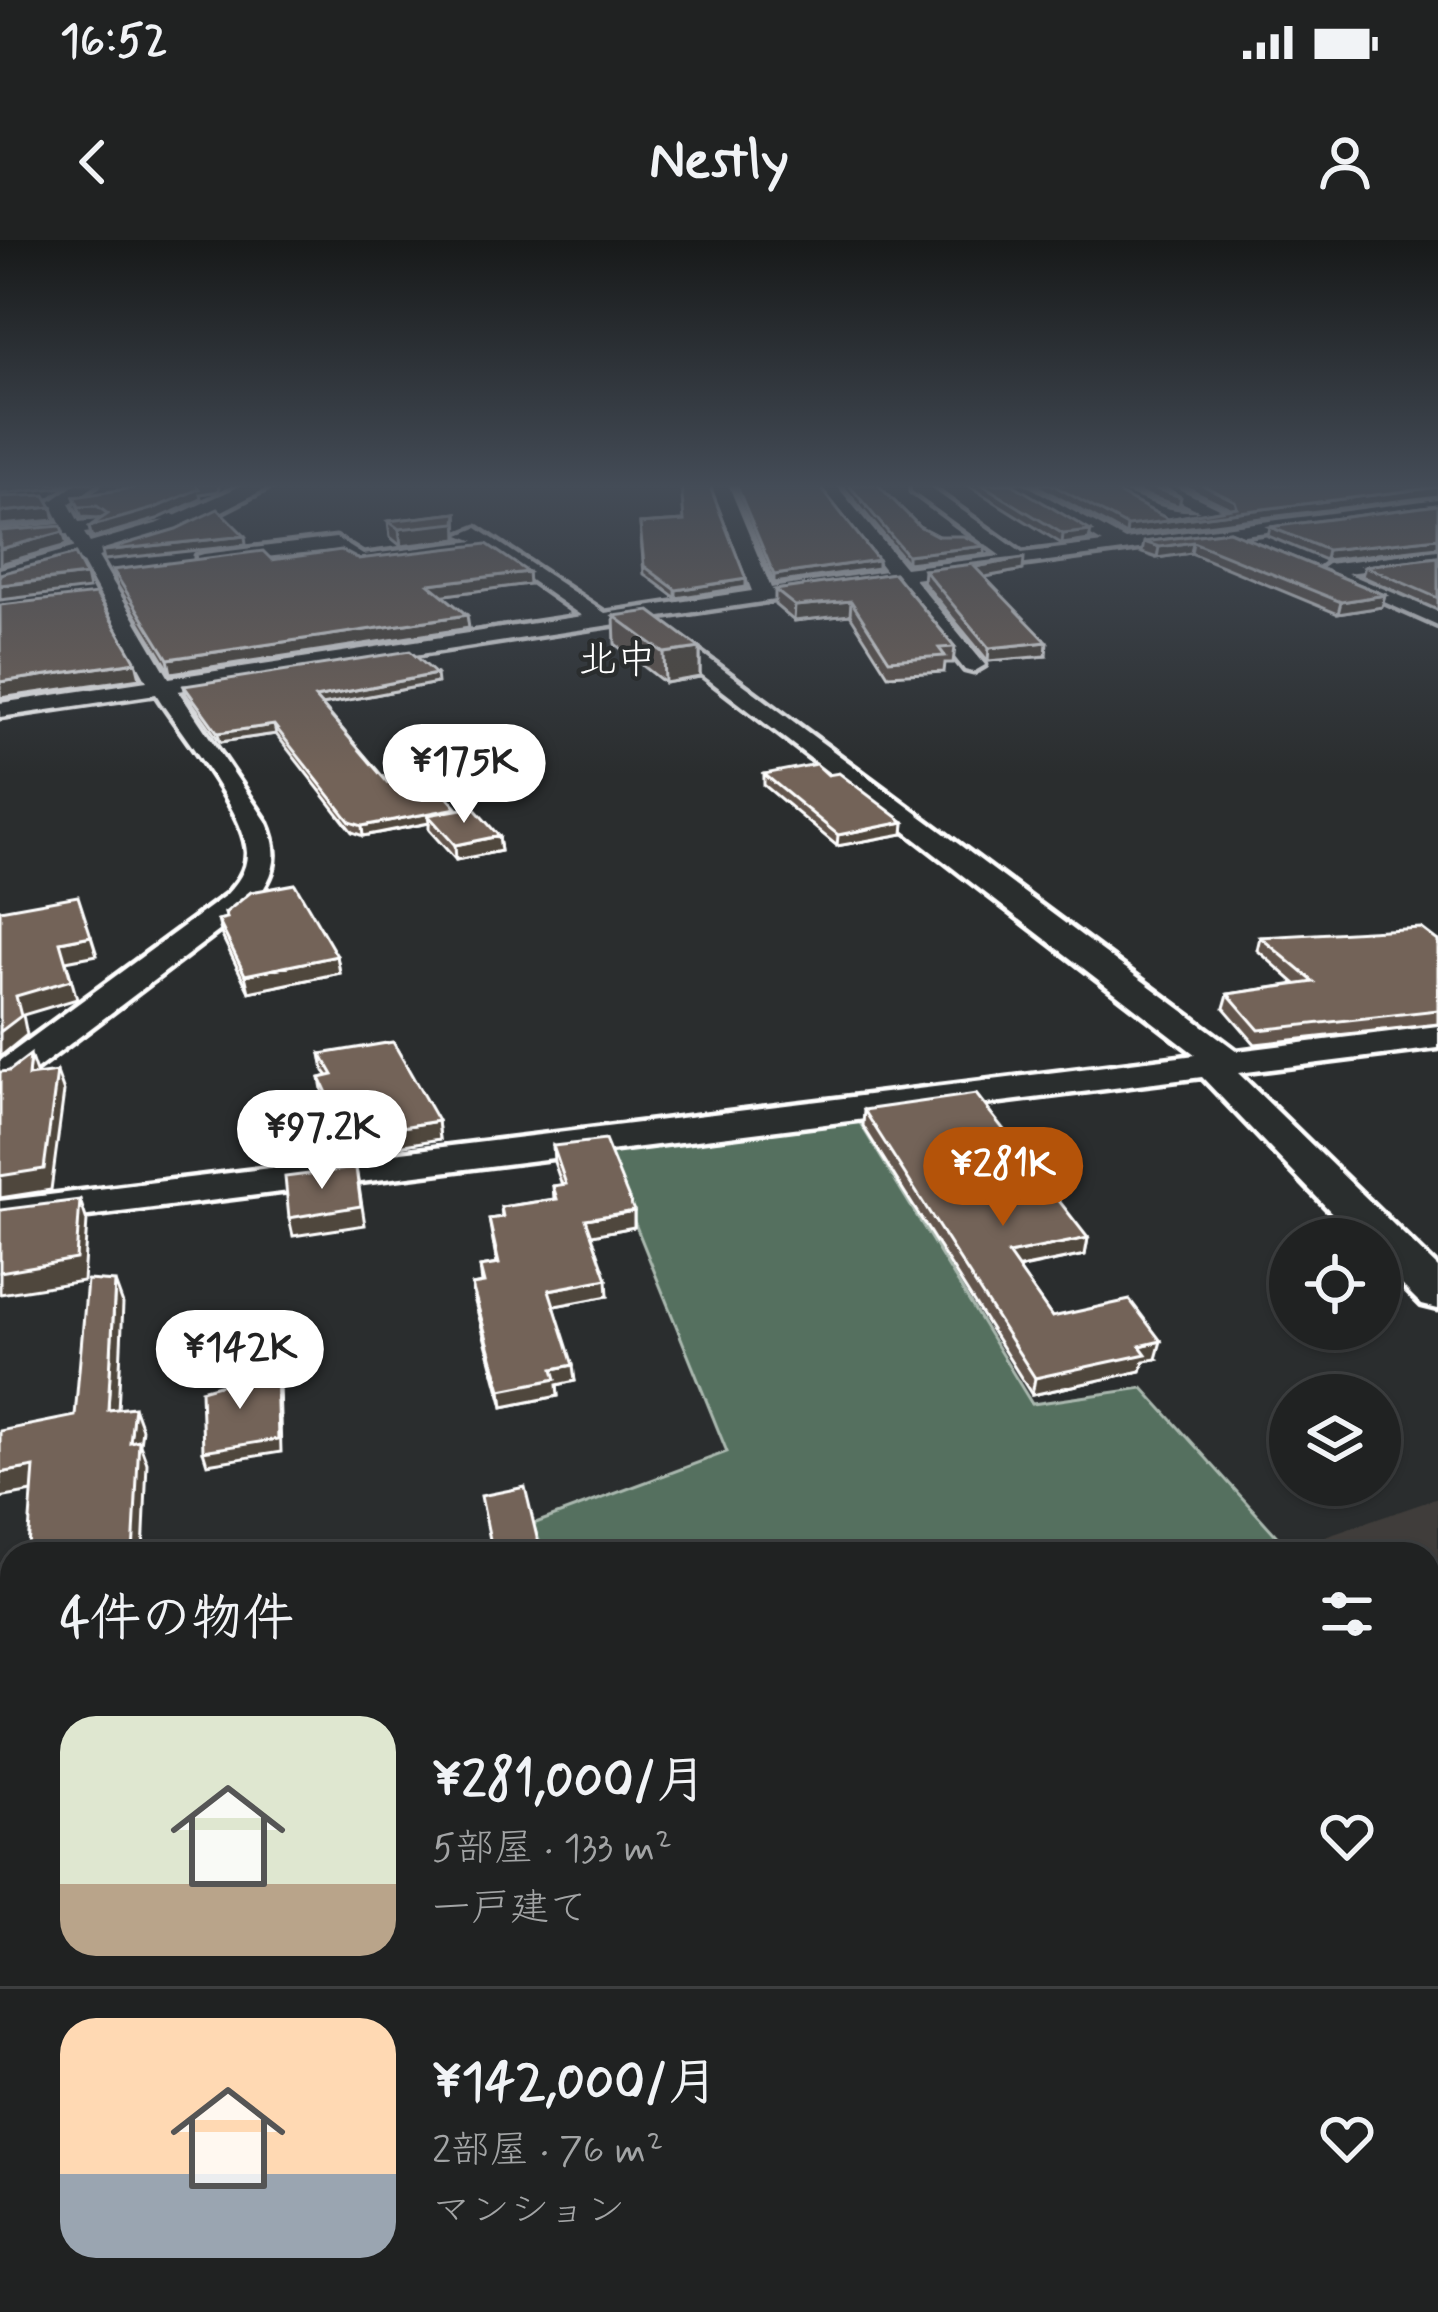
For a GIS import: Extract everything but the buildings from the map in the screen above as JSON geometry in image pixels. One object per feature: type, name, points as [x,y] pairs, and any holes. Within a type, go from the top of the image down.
[{"type":"street","points":[[0,1078],[237,902],[265,863],[264,844],[252,821],[160,686],[108,581]]},
{"type":"street","points":[[545,581],[601,620]]},
{"type":"street","points":[[758,581],[764,596]]},
{"type":"street","points":[[0,710],[865,581]]},
{"type":"street","points":[[906,581],[973,665]]},
{"type":"street","points":[[1349,581],[1438,620]]},
{"type":"street","points":[[1394,600],[1438,594]]},
{"type":"street","points":[[640,614],[1220,1063],[1242,1102],[1438,1294]]},
{"type":"street","points":[[0,1214],[1438,1036]]},
{"type":"shaded area","points":[[1438,1498],[1438,1542],[1311,1542]]},
{"type":"green space","points":[[857,1118],[1032,1404],[1143,1388],[1282,1542],[540,1542],[533,1524],[727,1452],[605,1149]]},
{"type":"district","name":"北中","points":[[617,661]]}]
